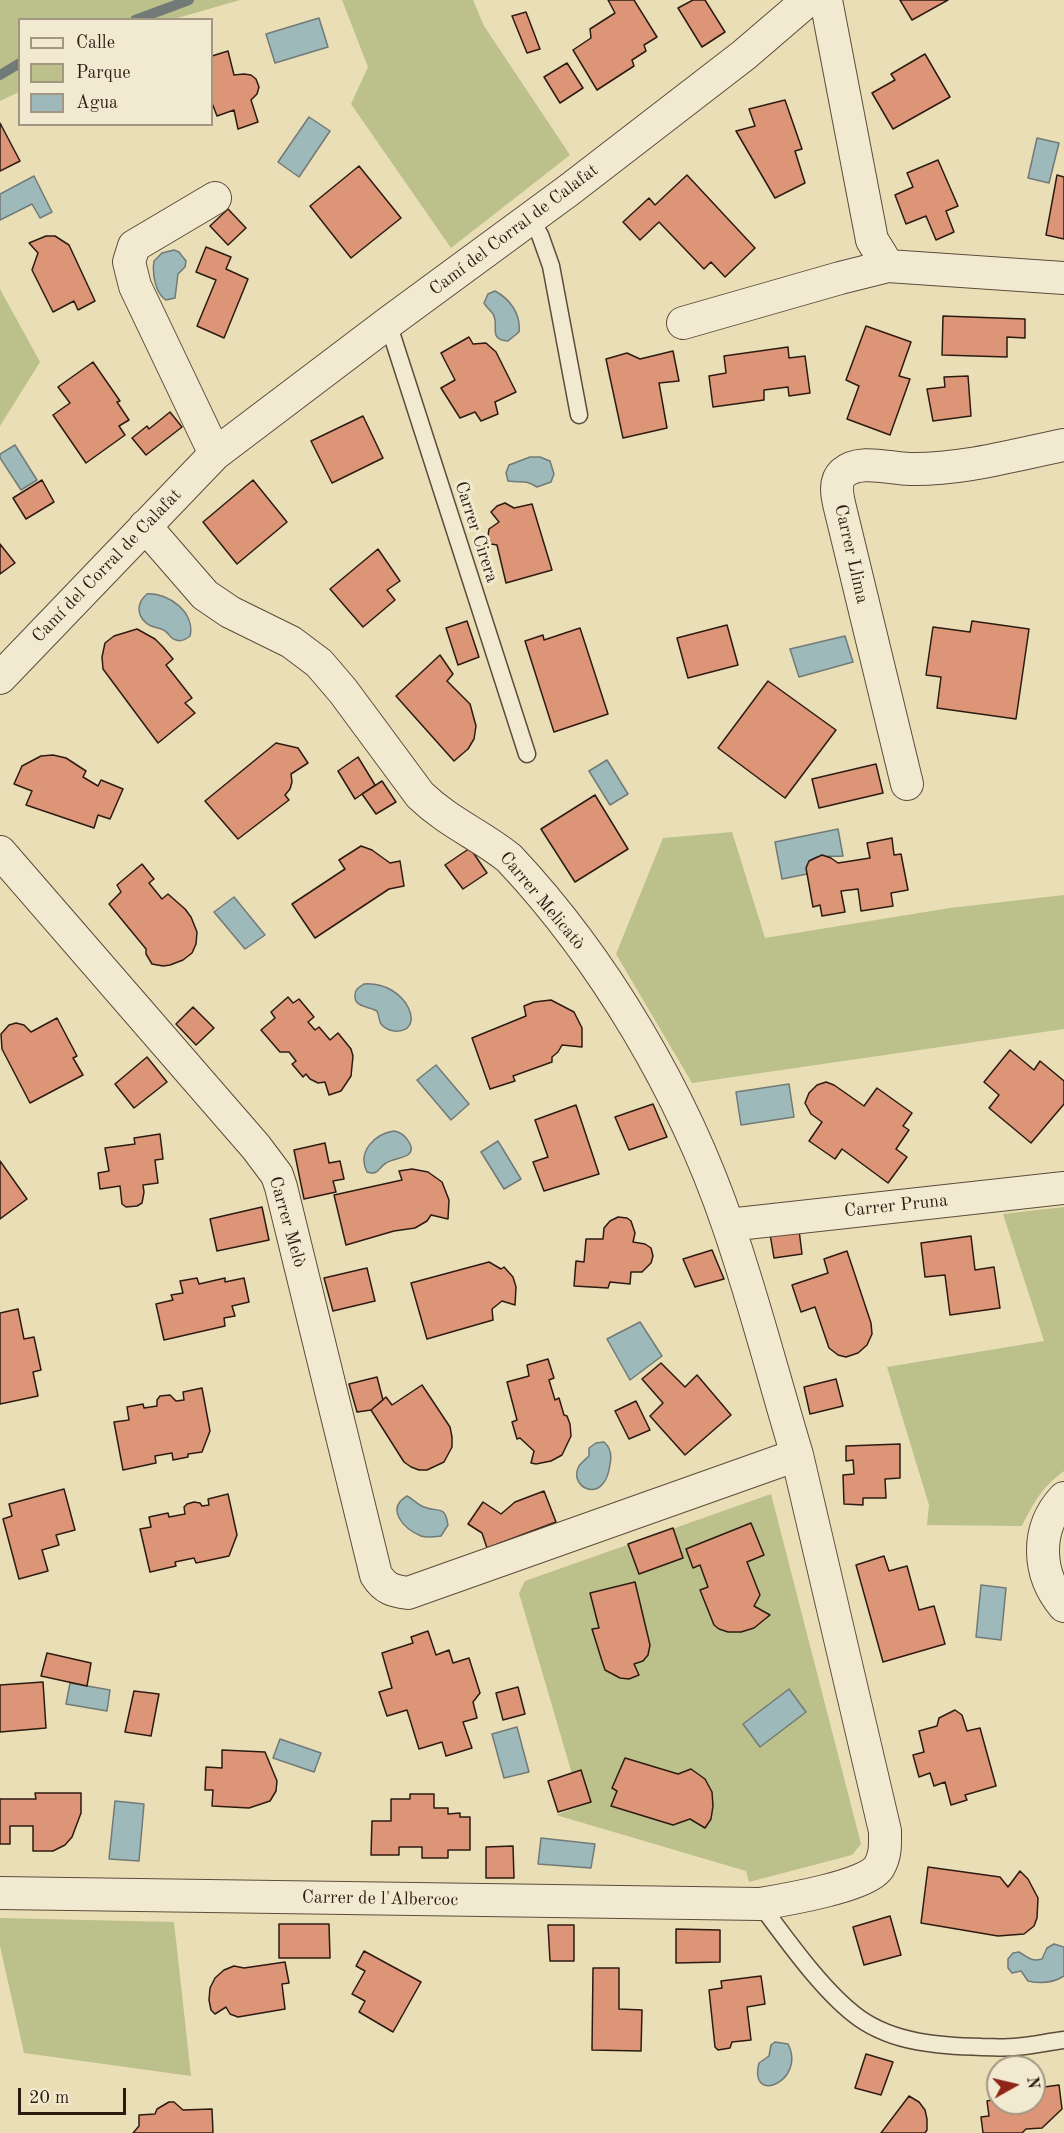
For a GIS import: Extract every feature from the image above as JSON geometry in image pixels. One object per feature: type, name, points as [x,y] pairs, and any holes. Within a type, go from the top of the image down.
[{"type":"street","name":"Camí del Corral de Calafat","points":[[0,678],[215,454],[744,55],[808,0]]},
{"type":"street","points":[[826,0],[872,240],[888,266]]},
{"type":"street","points":[[215,198],[134,246],[129,262],[135,286],[215,454]]},
{"type":"street","points":[[684,323],[888,266],[1064,278]]},
{"type":"street","name":"Carrer Llima","points":[[907,784],[842,516],[837,483],[841,474],[862,465],[909,469],[960,466],[1064,444]]},
{"type":"street","name":"Carrer Melicatò","points":[[145,526],[205,595],[230,612],[291,642],[319,663],[343,690],[420,795],[456,825],[497,848],[509,858],[571,930],[646,1046],[674,1096],[694,1139],[728,1225],[797,1455]]},
{"type":"street","name":"Carrer Melò","points":[[0,852],[256,1147],[277,1175],[376,1575],[383,1586],[392,1591],[408,1593],[797,1455]]},
{"type":"street","name":"Carrer Pruna","points":[[728,1225],[1064,1188]]},
{"type":"street","name":"Carrer de l'Albercoc","points":[[0,1893],[760,1904],[796,1898],[862,1879],[879,1869],[885,1853],[885,1831],[797,1455]]},
{"type":"street","points":[[1064,1498],[1050,1514],[1042,1539],[1043,1556],[1050,1583],[1055,1596],[1064,1606]]},
{"type":"lane","points":[[530,218],[540,235],[551,266],[579,415]]},
{"type":"lane","name":"Carrer Cirera","points":[[388,323],[527,754]]},
{"type":"lane","points":[[760,1904],[795,1951],[832,1994],[859,2018],[882,2030],[915,2042],[948,2046],[1012,2048],[1064,2040]]},
{"type":"green space","points":[[0,0],[240,0],[177,18],[18,18],[18,92],[0,101]]},
{"type":"green space","points":[[342,0],[473,0],[484,26],[570,155],[451,248],[351,104],[368,67]]},
{"type":"green space","points":[[0,289],[40,362],[0,426]]},
{"type":"green space","points":[[732,832],[765,938],[950,908],[1064,895],[1064,1029],[692,1083],[616,954],[663,838]]},
{"type":"green space","points":[[1064,1207],[1064,1471],[1039,1495],[1022,1526],[927,1525],[929,1505],[887,1367],[1044,1341],[1003,1214]]},
{"type":"green space","points":[[771,1494],[861,1844],[852,1855],[749,1882],[746,1871],[556,1815],[591,1802],[581,1771],[572,1774],[519,1593],[525,1581]]},
{"type":"green space","points":[[0,1918],[174,1922],[191,2076],[24,2053],[0,1946]]},
{"type":"water","points":[[319,18],[328,47],[275,63],[266,34]]},
{"type":"water","points":[[309,117],[330,131],[299,177],[278,162]]},
{"type":"water","points":[[1037,138],[1059,143],[1049,183],[1028,178]]},
{"type":"water","points":[[34,176],[52,212],[40,218],[32,204],[0,220],[0,194]]},
{"type":"water","points":[[174,250],[179,252],[186,261],[185,267],[178,274],[175,298],[166,300],[159,293],[155,282],[154,261],[162,253]]},
{"type":"water","points":[[495,291],[510,303],[518,319],[519,332],[508,341],[496,335],[495,318],[484,303],[488,294]]},
{"type":"water","points":[[15,445],[37,480],[21,490],[0,458],[0,454]]},
{"type":"water","points":[[530,457],[540,457],[550,461],[554,474],[551,482],[537,487],[526,482],[508,481],[506,473],[509,465]]},
{"type":"water","points":[[147,594],[163,596],[179,606],[189,619],[190,636],[178,641],[171,638],[164,630],[146,623],[140,615],[139,607]]},
{"type":"water","points":[[845,636],[853,662],[799,677],[790,649]]},
{"type":"water","points":[[607,760],[628,794],[610,805],[589,771]]},
{"type":"water","points":[[838,829],[843,856],[813,858],[807,866],[807,874],[782,879],[775,842]]},
{"type":"water","points":[[234,897],[265,935],[245,949],[214,912]]},
{"type":"water","points":[[364,984],[379,985],[392,990],[402,998],[411,1017],[410,1024],[404,1030],[394,1031],[384,1027],[380,1023],[377,1011],[357,1002],[355,993]]},
{"type":"water","points":[[436,1065],[469,1104],[451,1120],[417,1080]]},
{"type":"water","points":[[789,1084],[794,1117],[741,1125],[736,1092]]},
{"type":"water","points":[[394,1131],[406,1137],[411,1152],[386,1163],[376,1172],[367,1172],[364,1158],[369,1145],[380,1136]]},
{"type":"water","points":[[498,1141],[521,1179],[504,1189],[481,1152]]},
{"type":"water","points":[[640,1322],[662,1356],[630,1380],[607,1339]]},
{"type":"water","points":[[604,1442],[610,1449],[611,1455],[607,1477],[595,1489],[588,1489],[578,1481],[579,1466],[589,1456],[589,1448],[596,1443]]},
{"type":"water","points":[[407,1496],[422,1506],[440,1510],[445,1514],[448,1525],[441,1536],[421,1536],[403,1524],[397,1513],[401,1501]]},
{"type":"water","points":[[981,1585],[1006,1588],[1001,1640],[976,1637]]},
{"type":"water","points":[[70,1683],[110,1690],[107,1711],[66,1704]]},
{"type":"water","points":[[789,1689],[806,1712],[760,1747],[743,1724]]},
{"type":"water","points":[[517,1727],[529,1772],[504,1778],[492,1734]]},
{"type":"water","points":[[280,1739],[321,1753],[314,1772],[273,1758]]},
{"type":"water","points":[[115,1801],[144,1804],[139,1861],[109,1859]]},
{"type":"water","points":[[541,1838],[595,1844],[591,1868],[538,1864]]},
{"type":"water","points":[[1054,1944],[1064,1947],[1064,1976],[1047,1982],[1028,1981],[1021,1971],[1012,1973],[1008,1968],[1008,1959],[1013,1953],[1019,1952],[1038,1960],[1042,1959],[1047,1948]]},
{"type":"water","points":[[775,2042],[788,2044],[792,2057],[790,2069],[784,2078],[777,2084],[768,2086],[762,2083],[758,2076],[759,2063],[769,2056],[771,2045]]},
{"type":"building","points":[[608,0],[634,0],[657,37],[644,45],[646,51],[632,60],[634,66],[597,90],[573,50],[591,38],[590,29],[615,13]]},
{"type":"building","points":[[693,0],[705,0],[725,32],[702,47],[678,8]]},
{"type":"building","points":[[900,0],[948,0],[912,20]]},
{"type":"building","points":[[526,12],[540,49],[527,53],[512,16]]},
{"type":"building","points":[[228,51],[234,75],[251,75],[256,79],[259,87],[257,94],[251,100],[258,122],[238,129],[234,110],[217,116],[213,106],[213,56]]},
{"type":"building","points":[[925,54],[950,97],[893,129],[872,93],[895,80],[891,74]]},
{"type":"building","points":[[567,63],[583,88],[560,103],[544,77]]},
{"type":"building","points":[[785,100],[802,149],[795,151],[805,183],[775,198],[736,131],[755,126],[749,109]]},
{"type":"building","points":[[0,123],[20,161],[0,171]]},
{"type":"building","points":[[938,160],[958,206],[946,211],[954,232],[936,240],[926,216],[906,224],[895,195],[913,187],[907,173]]},
{"type":"building","points":[[359,166],[401,218],[351,258],[310,206]]},
{"type":"building","points":[[687,175],[755,248],[725,277],[711,262],[704,269],[659,222],[640,240],[623,222],[649,198],[655,205]]},
{"type":"building","points":[[1057,175],[1064,177],[1064,239],[1046,235]]},
{"type":"building","points":[[228,209],[246,228],[228,245],[210,226]]},
{"type":"building","points":[[46,236],[55,236],[69,245],[95,301],[78,310],[74,301],[53,312],[32,270],[38,253],[29,243]]},
{"type":"building","points":[[206,247],[231,257],[226,269],[248,279],[224,338],[197,326],[216,280],[196,272]]},
{"type":"building","points":[[943,316],[1025,319],[1025,338],[1007,337],[1007,357],[942,355]]},
{"type":"building","points":[[866,326],[911,342],[899,376],[910,379],[890,435],[847,419],[859,386],[846,380]]},
{"type":"building","points":[[469,337],[473,344],[486,343],[496,352],[516,392],[495,402],[498,414],[481,421],[475,412],[460,418],[441,388],[455,380],[441,353]]},
{"type":"building","points":[[788,347],[789,358],[805,356],[810,393],[789,396],[788,387],[764,390],[764,400],[713,407],[709,376],[726,373],[724,356]]},
{"type":"building","points":[[673,351],[679,381],[659,383],[667,428],[623,438],[606,359],[627,353],[640,359]]},
{"type":"building","points":[[93,362],[120,401],[117,402],[129,420],[119,426],[125,435],[86,463],[53,415],[70,403],[58,387]]},
{"type":"building","points":[[968,376],[971,416],[933,421],[927,389],[945,387],[944,377]]},
{"type":"building","points":[[170,412],[182,427],[146,455],[132,438],[147,426],[149,429]]},
{"type":"building","points":[[363,416],[383,458],[332,483],[311,441]]},
{"type":"building","points":[[42,480],[54,502],[26,519],[13,498]]},
{"type":"building","points":[[253,480],[287,522],[237,564],[203,522]]},
{"type":"building","points":[[505,503],[514,508],[532,504],[552,570],[506,583],[497,545],[491,544],[488,536],[489,529],[499,522],[491,512],[497,506]]},
{"type":"building","points":[[0,544],[15,563],[0,574]]},
{"type":"building","points":[[378,549],[400,581],[387,590],[395,600],[363,627],[330,589]]},
{"type":"building","points":[[467,621],[479,657],[458,665],[446,628]]},
{"type":"building","points":[[972,621],[1029,629],[1016,719],[937,708],[941,677],[926,675],[933,627],[970,632]]},
{"type":"building","points":[[727,625],[738,665],[688,678],[677,638]]},
{"type":"building","points":[[580,628],[608,714],[554,732],[525,641],[543,635],[544,640]]},
{"type":"building","points":[[137,629],[155,639],[173,659],[166,665],[192,698],[185,703],[195,713],[158,743],[103,669],[102,657],[105,643],[114,636]]},
{"type":"building","points":[[440,655],[453,674],[447,681],[470,704],[476,726],[474,739],[468,749],[454,761],[396,696]]},
{"type":"building","points":[[768,681],[836,730],[785,798],[718,748]]},
{"type":"building","points":[[276,743],[298,748],[308,763],[291,774],[290,789],[285,795],[289,800],[238,839],[205,801]]},
{"type":"building","points":[[53,755],[66,758],[86,771],[83,777],[98,786],[101,780],[123,789],[110,819],[98,815],[94,828],[26,805],[32,791],[14,784],[22,766],[41,756]]},
{"type":"building","points":[[358,757],[375,785],[355,799],[338,771]]},
{"type":"building","points":[[876,764],[883,793],[819,808],[812,779]]},
{"type":"building","points":[[382,781],[396,802],[376,814],[362,794]]},
{"type":"building","points":[[595,795],[628,849],[575,882],[541,829]]},
{"type":"building","points":[[892,838],[894,855],[901,854],[908,890],[891,893],[893,906],[861,911],[858,889],[841,891],[845,912],[822,916],[820,905],[813,907],[806,868],[809,861],[822,855],[838,863],[870,858],[867,843]]},
{"type":"building","points":[[361,846],[372,850],[390,863],[400,861],[404,886],[389,889],[315,938],[292,904],[345,869],[339,860]]},
{"type":"building","points":[[470,848],[487,873],[463,889],[445,865]]},
{"type":"building","points":[[142,864],[154,879],[149,883],[162,899],[168,894],[185,909],[197,932],[196,944],[192,953],[183,960],[170,965],[152,964],[146,954],[146,949],[109,904],[121,892],[117,885]]},
{"type":"building","points":[[288,997],[293,1003],[299,999],[314,1017],[308,1022],[315,1030],[319,1027],[330,1040],[338,1033],[351,1049],[353,1056],[351,1076],[341,1091],[329,1095],[325,1082],[318,1083],[306,1074],[303,1077],[292,1064],[296,1061],[289,1052],[280,1052],[261,1030],[275,1018],[271,1012]]},
{"type":"building","points":[[551,1000],[574,1012],[582,1028],[582,1047],[562,1045],[552,1057],[552,1062],[513,1076],[515,1081],[490,1089],[472,1038],[526,1016],[524,1006]]},
{"type":"building","points":[[193,1007],[214,1028],[196,1045],[176,1024]]},
{"type":"building","points":[[57,1018],[77,1056],[73,1058],[83,1075],[30,1103],[2,1049],[1,1034],[9,1025],[16,1023],[24,1025],[31,1032]]},
{"type":"building","points":[[1010,1050],[1034,1070],[1040,1061],[1064,1081],[1064,1104],[1031,1143],[989,1108],[999,1095],[984,1082]]},
{"type":"building","points":[[147,1057],[167,1082],[134,1108],[115,1084]]},
{"type":"building","points":[[826,1082],[864,1106],[877,1088],[912,1113],[903,1126],[909,1130],[896,1149],[907,1157],[888,1183],[842,1149],[835,1159],[809,1141],[822,1122],[811,1114],[805,1103],[809,1093],[817,1085]]},
{"type":"building","points":[[653,1104],[667,1137],[629,1150],[615,1117]]},
{"type":"building","points":[[576,1105],[599,1174],[544,1191],[533,1162],[548,1157],[535,1120]]},
{"type":"building","points":[[160,1134],[163,1159],[155,1160],[158,1183],[143,1185],[142,1203],[126,1207],[122,1204],[120,1186],[100,1189],[98,1173],[109,1171],[105,1148],[135,1144],[134,1138]]},
{"type":"building","points":[[325,1143],[329,1163],[340,1161],[344,1179],[333,1181],[336,1192],[304,1199],[294,1150]]},
{"type":"building","points":[[0,1161],[27,1199],[0,1219]]},
{"type":"building","points":[[412,1169],[428,1172],[442,1182],[449,1200],[448,1219],[431,1215],[427,1221],[415,1228],[394,1231],[346,1245],[334,1195],[402,1180],[399,1171]]},
{"type":"building","points":[[262,1207],[269,1240],[217,1251],[210,1219]]},
{"type":"building","points":[[618,1217],[631,1221],[635,1233],[633,1242],[645,1244],[651,1248],[653,1256],[651,1263],[642,1272],[631,1272],[630,1284],[610,1282],[608,1288],[574,1286],[576,1261],[584,1262],[586,1239],[603,1239],[604,1228]]},
{"type":"building","points":[[799,1230],[802,1254],[774,1258],[770,1234]]},
{"type":"building","points":[[971,1236],[975,1270],[994,1267],[1000,1308],[950,1315],[945,1275],[925,1277],[921,1243]]},
{"type":"building","points":[[712,1250],[724,1279],[695,1287],[683,1259]]},
{"type":"building","points":[[847,1251],[871,1323],[872,1334],[867,1345],[858,1353],[846,1357],[838,1355],[829,1348],[815,1307],[801,1312],[792,1285],[828,1273],[824,1259]]},
{"type":"building","points":[[489,1262],[501,1269],[504,1267],[513,1277],[516,1287],[515,1305],[502,1301],[492,1309],[493,1320],[427,1339],[411,1283]]},
{"type":"building","points":[[367,1268],[375,1301],[333,1311],[324,1278]]},
{"type":"building","points":[[197,1278],[199,1284],[225,1278],[225,1282],[244,1278],[249,1302],[232,1306],[235,1316],[224,1318],[225,1326],[164,1340],[156,1304],[173,1300],[171,1295],[183,1293],[180,1281]]},
{"type":"building","points":[[18,1309],[24,1339],[34,1337],[41,1370],[33,1372],[38,1396],[0,1404],[0,1313]]},
{"type":"building","points":[[548,1359],[554,1378],[549,1380],[555,1400],[559,1398],[564,1415],[567,1416],[571,1436],[562,1455],[551,1461],[536,1464],[531,1463],[534,1451],[520,1438],[517,1439],[512,1422],[517,1420],[507,1382],[529,1376],[527,1365]]},
{"type":"building","points":[[661,1363],[685,1387],[697,1375],[731,1415],[685,1455],[650,1416],[663,1403],[642,1379]]},
{"type":"building","points":[[377,1377],[383,1400],[371,1410],[357,1412],[349,1384]]},
{"type":"building","points":[[836,1379],[843,1406],[810,1414],[804,1387]]},
{"type":"building","points":[[422,1385],[450,1427],[452,1437],[452,1447],[444,1462],[427,1470],[419,1470],[404,1462],[371,1410],[386,1397],[392,1405]]},
{"type":"building","points":[[202,1388],[210,1431],[202,1452],[173,1460],[172,1453],[155,1456],[156,1463],[123,1470],[114,1422],[129,1420],[127,1407],[143,1404],[144,1408],[157,1406],[160,1396],[170,1395],[176,1401],[184,1400],[183,1392]]},
{"type":"building","points":[[636,1401],[650,1430],[629,1439],[615,1411]]},
{"type":"building","points":[[900,1444],[900,1478],[885,1479],[886,1498],[863,1498],[863,1505],[844,1504],[843,1475],[854,1474],[853,1460],[846,1461],[846,1446]]},
{"type":"building","points":[[64,1489],[75,1530],[56,1535],[59,1545],[42,1550],[48,1571],[19,1579],[3,1519],[12,1516],[9,1504]]},
{"type":"building","points":[[544,1491],[556,1522],[487,1548],[482,1533],[468,1524],[483,1502],[501,1514],[515,1502]]},
{"type":"building","points":[[228,1494],[237,1535],[229,1556],[196,1563],[194,1558],[175,1562],[176,1566],[150,1572],[140,1529],[151,1527],[149,1517],[168,1513],[169,1517],[185,1514],[184,1507],[187,1504],[194,1502],[202,1506],[209,1505],[208,1499]]},
{"type":"building","points":[[751,1523],[764,1555],[747,1562],[760,1595],[754,1606],[770,1615],[754,1628],[741,1632],[728,1632],[714,1625],[700,1590],[708,1587],[700,1565],[693,1568],[686,1549]]},
{"type":"building","points":[[673,1528],[683,1558],[639,1574],[628,1544]]},
{"type":"building","points":[[884,1556],[889,1571],[907,1566],[919,1610],[934,1606],[945,1644],[883,1662],[856,1565]]},
{"type":"building","points":[[635,1582],[650,1645],[648,1655],[643,1661],[634,1664],[639,1675],[629,1679],[620,1678],[605,1670],[592,1629],[599,1628],[590,1593]]},
{"type":"building","points":[[428,1631],[436,1655],[449,1650],[453,1663],[469,1658],[480,1693],[473,1702],[477,1718],[463,1722],[472,1748],[446,1756],[442,1742],[419,1749],[407,1710],[387,1716],[379,1692],[392,1688],[382,1653],[413,1643],[411,1637]]},
{"type":"building","points":[[47,1653],[91,1663],[87,1686],[41,1676]]},
{"type":"building","points":[[43,1682],[46,1728],[0,1732],[0,1685]]},
{"type":"building","points":[[518,1687],[525,1714],[503,1720],[496,1693]]},
{"type":"building","points":[[134,1691],[159,1694],[151,1736],[125,1732]]},
{"type":"building","points":[[955,1710],[962,1715],[967,1731],[980,1728],[996,1786],[965,1795],[967,1800],[951,1805],[945,1782],[934,1786],[930,1773],[919,1777],[913,1755],[924,1752],[919,1731],[937,1726],[939,1718]]},
{"type":"building","points":[[222,1750],[265,1752],[277,1781],[276,1791],[270,1801],[249,1808],[212,1806],[213,1790],[205,1790],[206,1767],[222,1768]]},
{"type":"building","points":[[625,1758],[678,1774],[691,1769],[705,1779],[712,1792],[713,1806],[711,1819],[705,1828],[690,1819],[673,1825],[611,1806],[617,1791],[612,1788]]},
{"type":"building","points":[[581,1770],[591,1802],[558,1812],[548,1781]]},
{"type":"building","points":[[35,1793],[81,1793],[81,1813],[72,1837],[65,1845],[53,1851],[33,1851],[33,1826],[10,1826],[10,1844],[0,1844],[0,1799],[36,1799]]},
{"type":"building","points":[[410,1794],[434,1794],[434,1808],[448,1808],[448,1814],[460,1813],[460,1817],[470,1817],[470,1850],[448,1850],[448,1858],[422,1858],[422,1847],[399,1847],[399,1855],[371,1855],[372,1821],[391,1821],[391,1799],[410,1799]]},
{"type":"building","points":[[513,1846],[514,1878],[486,1878],[486,1847]]},
{"type":"building","points":[[928,1867],[1000,1877],[1008,1887],[1020,1871],[1028,1879],[1038,1898],[1037,1918],[1034,1926],[1024,1934],[998,1936],[921,1923]]},
{"type":"building","points":[[890,1916],[901,1955],[864,1965],[853,1927]]},
{"type":"building","points":[[279,1924],[329,1924],[330,1958],[279,1958]]},
{"type":"building","points":[[548,1925],[574,1925],[574,1961],[550,1961]]},
{"type":"building","points":[[676,1929],[720,1930],[720,1962],[676,1963]]},
{"type":"building","points":[[364,1951],[421,1982],[393,2032],[359,2012],[365,2001],[352,1994],[365,1971],[356,1966]]},
{"type":"building","points":[[285,1962],[289,1983],[282,1984],[285,2009],[238,2017],[230,2014],[226,2007],[215,2014],[211,2010],[210,1988],[215,1978],[224,1970],[234,1966],[244,1968]]},
{"type":"building","points":[[593,1968],[619,1968],[619,2009],[642,2010],[641,2051],[592,2050]]},
{"type":"building","points":[[761,1976],[765,2004],[747,2007],[751,2040],[732,2042],[730,2048],[718,2050],[715,2047],[709,1990],[722,1988],[721,1981]]},
{"type":"building","points":[[866,2054],[893,2062],[881,2095],[855,2088]]},
{"type":"building","points":[[1059,2085],[1062,2109],[1042,2128],[1026,2129],[1022,2133],[983,2133],[981,2117],[1046,2115],[1046,2087]]},
{"type":"building","points":[[909,2096],[919,2102],[925,2110],[927,2130],[925,2133],[881,2133]]},
{"type":"building","points":[[169,2102],[174,2102],[183,2110],[212,2109],[213,2133],[133,2133],[139,2126],[139,2115],[155,2114],[157,2109]]},
{"type":"waterway","points":[[140,18],[189,0]]},
{"type":"waterway","points":[[0,75],[18,64]]}]
